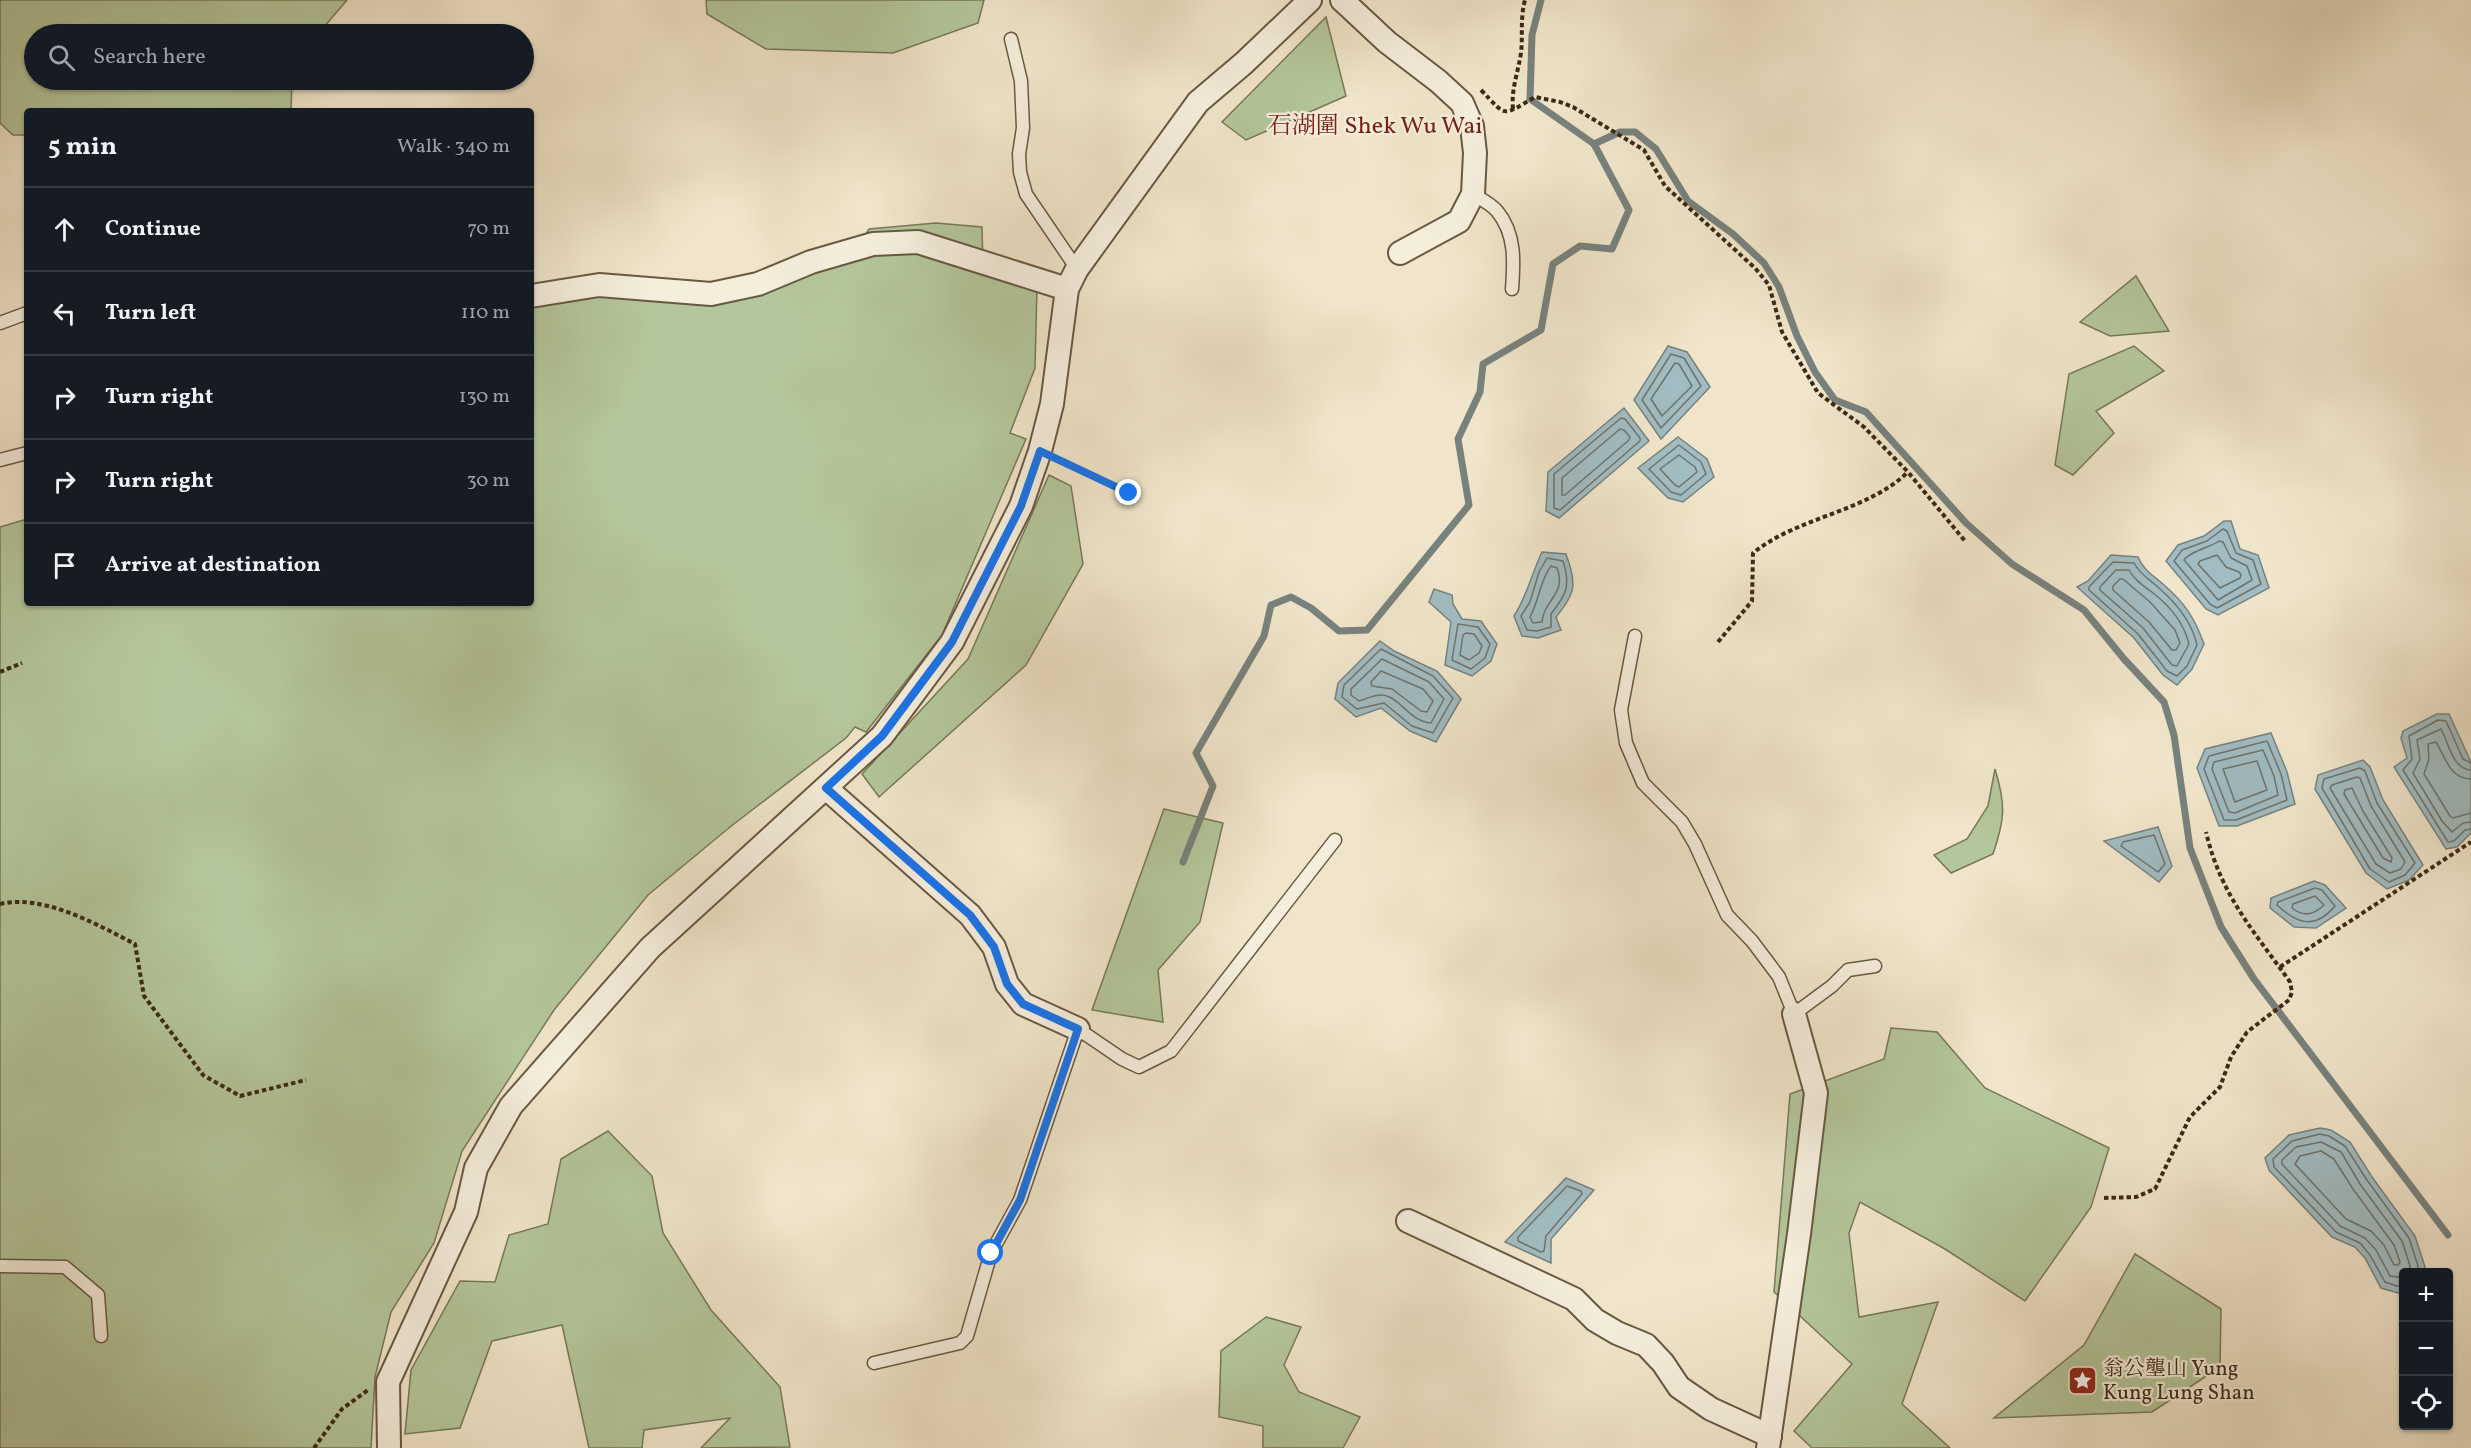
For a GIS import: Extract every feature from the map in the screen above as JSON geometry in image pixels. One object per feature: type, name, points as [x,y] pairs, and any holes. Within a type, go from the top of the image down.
[{"type":"street","points":[[389,1448],[388,1382],[466,1212],[476,1168],[511,1106],[650,948],[882,736],[952,642],[1021,506],[1040,451],[1052,404],[1067,289],[1077,269],[1198,102],[1244,63],[1310,0]]},
{"type":"street","points":[[1342,0],[1387,42],[1438,81],[1462,103],[1472,126],[1475,153],[1473,194],[1459,221],[1400,253]]},
{"type":"street","points":[[534,296],[599,285],[711,294],[758,284],[811,262],[873,244],[918,242],[1067,289]]},
{"type":"street","points":[[826,788],[970,915],[994,947],[1007,984],[1023,1004],[1078,1029]]},
{"type":"street","points":[[1408,1221],[1574,1299],[1595,1320],[1617,1333],[1646,1345],[1663,1363],[1679,1387],[1711,1409],[1769,1442],[1799,1234],[1816,1093],[1794,1014]]},
{"type":"lane","points":[[1011,39],[1021,81],[1023,128],[1019,154],[1020,172],[1026,194],[1077,269]]},
{"type":"lane","points":[[1473,194],[1496,210],[1505,224],[1513,247],[1512,289]]},
{"type":"lane","points":[[0,323],[24,314]]},
{"type":"lane","points":[[0,460],[24,454]]},
{"type":"lane","points":[[1635,636],[1621,710],[1626,743],[1642,783],[1682,822],[1695,844],[1727,915],[1752,941],[1779,977],[1794,1014],[1832,986],[1848,969],[1875,966]]},
{"type":"lane","points":[[874,1363],[960,1343],[967,1336],[991,1253],[1020,1200],[1078,1029],[1122,1059],[1139,1067],[1171,1051],[1335,840]]},
{"type":"lane","points":[[0,1266],[65,1267],[98,1295],[101,1336]]},
{"type":"path","points":[[1525,0],[1521,14],[1521,49],[1514,80],[1513,109],[1535,97],[1560,102],[1607,126],[1644,150],[1665,186],[1755,268],[1769,285],[1782,332],[1818,393],[1864,427],[1908,472],[1965,541]]},
{"type":"path","points":[[1040,451],[1129,493]]},
{"type":"path","points":[[1718,642],[1752,601],[1753,553],[1768,541],[1864,500],[1898,481],[1908,472]]},
{"type":"path","points":[[0,672],[22,663]]},
{"type":"path","points":[[2104,1198],[2136,1197],[2155,1189],[2190,1117],[2220,1087],[2231,1057],[2247,1032],[2289,1000],[2292,992],[2290,982],[2280,967],[2236,909],[2219,876],[2206,832]]},
{"type":"path","points":[[2280,967],[2471,842]]},
{"type":"path","points":[[0,904],[14,901],[72,912],[135,944],[144,996],[202,1075],[240,1096],[306,1080]]},
{"type":"path","points":[[314,1448],[342,1409],[361,1393],[388,1382]]},
{"type":"green space","points":[[0,0],[347,0],[327,24],[24,24],[24,90],[292,90],[291,108],[24,108],[24,135],[13,135],[0,123]]},
{"type":"green space","points":[[706,0],[984,0],[978,23],[893,53],[766,49],[707,14]]},
{"type":"green space","points":[[1326,17],[1346,96],[1246,140],[1222,122]]},
{"type":"green space","points":[[936,223],[982,227],[983,268],[1037,287],[1035,368],[1010,433],[1026,439],[942,635],[866,732],[855,727],[846,738],[730,827],[648,895],[554,1010],[462,1151],[434,1243],[391,1312],[375,1377],[371,1448],[0,1448],[0,527],[24,520],[24,606],[534,606],[534,299],[582,290],[739,298],[850,259],[869,229]]},
{"type":"green space","points":[[2136,276],[2169,331],[2110,336],[2080,322]]},
{"type":"green space","points":[[2134,346],[2164,371],[2096,411],[2114,433],[2073,475],[2055,465],[2069,374]]},
{"type":"green space","points":[[1049,475],[1071,486],[1083,564],[1026,665],[879,797],[862,774],[968,659]]},
{"type":"green space","points":[[1995,769],[2003,812],[1993,854],[1951,873],[1934,855],[1967,839],[1988,806]]},
{"type":"green space","points":[[1164,809],[1223,823],[1200,922],[1158,970],[1163,1022],[1092,1010]]},
{"type":"green space","points":[[1891,1028],[1937,1032],[1985,1088],[2109,1148],[2091,1207],[2025,1301],[1945,1249],[1860,1202],[1849,1233],[1859,1317],[1938,1302],[1902,1404],[1950,1448],[1812,1448],[1794,1431],[1852,1364],[1774,1292],[1790,1094],[1884,1059]]},
{"type":"green space","points":[[608,1131],[652,1176],[663,1233],[711,1310],[780,1387],[790,1447],[701,1448],[730,1418],[644,1430],[642,1448],[589,1448],[562,1325],[492,1341],[460,1428],[405,1434],[411,1370],[460,1281],[495,1282],[509,1235],[548,1224],[561,1159]]},
{"type":"green space","points":[[2135,1254],[2221,1309],[2220,1367],[2152,1412],[1994,1418],[2084,1345]]},
{"type":"green space","points":[[1266,1317],[1301,1327],[1284,1365],[1299,1392],[1360,1417],[1343,1448],[1263,1448],[1263,1426],[1219,1417],[1221,1351]]},
{"type":"water","points":[[1668,346],[1687,352],[1710,387],[1661,439],[1634,400]]},
{"type":"water","points":[[1624,408],[1649,441],[1559,518],[1546,511],[1548,472]]},
{"type":"water","points":[[1678,437],[1707,459],[1714,477],[1683,502],[1668,498],[1638,468]]},
{"type":"water","points":[[2224,521],[2231,521],[2240,549],[2258,555],[2269,588],[2218,615],[2206,609],[2166,561],[2178,545],[2204,536]]},
{"type":"water","points":[[1542,552],[1566,554],[1572,573],[1573,588],[1568,601],[1556,617],[1561,630],[1538,638],[1522,636],[1514,616]]},
{"type":"water","points":[[2111,555],[2138,557],[2146,569],[2184,605],[2197,627],[2204,644],[2192,669],[2177,685],[2163,675],[2134,638],[2077,587],[2088,581]]},
{"type":"water","points":[[1434,589],[1452,595],[1453,604],[1462,619],[1481,621],[1497,644],[1491,661],[1472,676],[1445,665],[1451,622],[1429,602]]},
{"type":"water","points":[[1380,641],[1394,651],[1437,671],[1461,699],[1436,742],[1410,731],[1381,708],[1356,717],[1335,699],[1338,683]]},
{"type":"water","points":[[2437,714],[2449,714],[2471,762],[2471,833],[2457,847],[2446,849],[2394,767],[2407,758],[2401,738],[2403,731]]},
{"type":"water","points":[[2271,733],[2287,772],[2295,804],[2237,826],[2219,826],[2197,768],[2205,749]]},
{"type":"water","points":[[2363,760],[2370,767],[2383,800],[2423,865],[2409,880],[2387,889],[2366,873],[2315,789],[2318,775]]},
{"type":"water","points":[[2158,827],[2172,866],[2159,882],[2104,841]]},
{"type":"water","points":[[2314,881],[2325,885],[2346,908],[2316,928],[2294,927],[2270,908],[2271,898]]},
{"type":"water","points":[[2320,1128],[2331,1130],[2350,1142],[2372,1177],[2415,1236],[2425,1267],[2399,1268],[2399,1292],[2381,1288],[2365,1258],[2355,1247],[2332,1237],[2269,1170],[2265,1158],[2289,1135]]},
{"type":"water","points":[[1566,1178],[1594,1190],[1551,1239],[1551,1263],[1505,1242]]},
{"type":"waterway","points":[[1183,862],[1213,786],[1196,753],[1264,636],[1271,605],[1291,597],[1311,608],[1339,631],[1367,630],[1469,505],[1458,439],[1480,392],[1483,364],[1541,330],[1553,264],[1580,246],[1612,249],[1629,210],[1594,144],[1530,99],[1532,35],[1541,0]]},
{"type":"waterway","points":[[1594,144],[1620,132],[1635,132],[1656,149],[1688,201],[1733,234],[1764,263],[1779,287],[1797,336],[1815,372],[1835,400],[1866,412],[1966,523],[2012,564],[2084,610],[2124,659],[2164,702],[2174,735],[2190,848],[2221,927],[2254,979],[2448,1235]]},
{"type":"place","name":"翁公壟山 Yung Kung Lung Shan","points":[[2082,1381]]},
{"type":"district","name":"石湖圍 Shek Wu Wai","points":[[1375,127]]},
{"type":"route","points":[[991,1253],[1020,1200],[1078,1029],[1023,1004],[1007,984],[994,947],[970,915],[826,788],[882,736],[952,642],[1021,506],[1040,451],[1129,493]]}]
